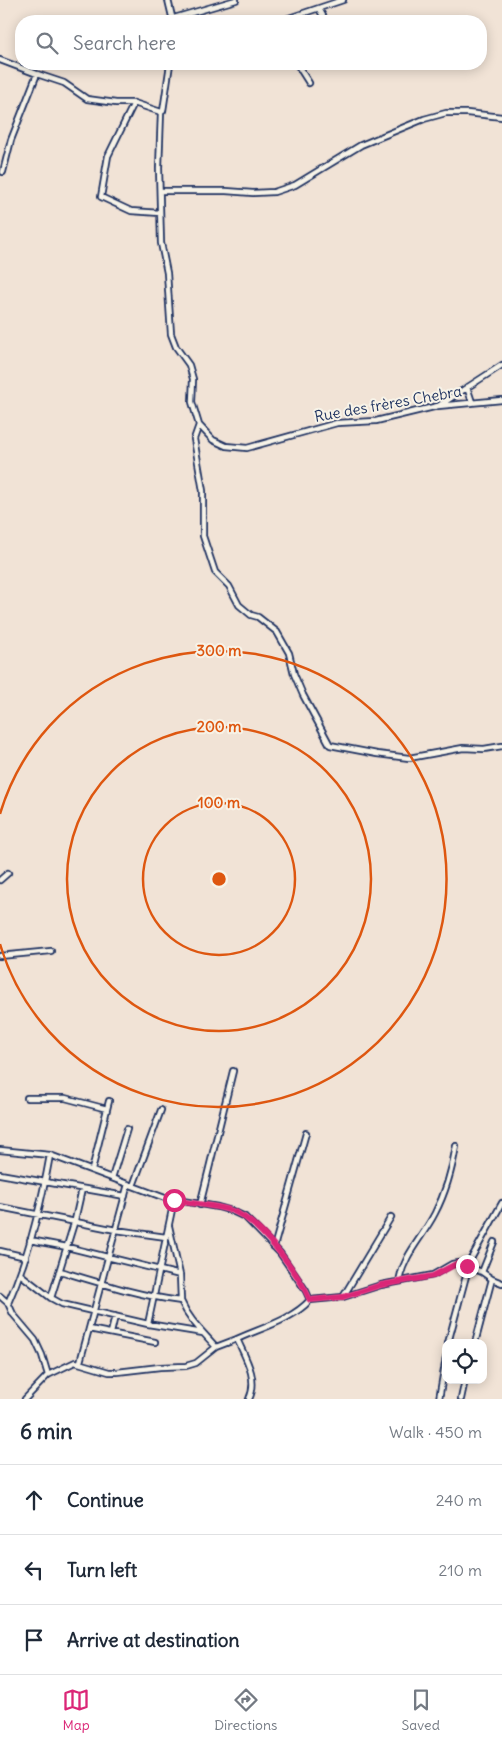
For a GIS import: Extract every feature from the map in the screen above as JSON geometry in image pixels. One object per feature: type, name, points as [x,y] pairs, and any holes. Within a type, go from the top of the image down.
[{"type":"street","points":[[168,0],[172,15]]},
{"type":"street","points":[[190,15],[236,0]]},
{"type":"street","points":[[304,15],[344,0]]},
{"type":"street","points":[[319,9],[322,15]]},
{"type":"street","points":[[0,62],[15,67]]},
{"type":"street","points":[[24,70],[64,83],[87,98],[116,103],[134,103],[161,112]]},
{"type":"street","points":[[169,70],[163,111],[161,112],[161,244],[167,273],[170,334],[176,347],[189,365],[193,379],[192,402],[199,425],[194,439],[203,491],[203,536],[215,572],[229,586],[239,605],[278,632],[289,653],[294,674],[303,695],[330,745],[409,758],[463,748],[484,749],[502,746]]},
{"type":"street","points":[[301,70],[309,83]]},
{"type":"street","points":[[3,172],[11,140],[36,74]]},
{"type":"street","points":[[134,103],[108,156],[101,197],[131,211],[160,213]]},
{"type":"street","points":[[160,191],[274,192],[295,185],[361,145],[424,119],[446,113],[502,117]]},
{"type":"street","points":[[438,406],[502,365]]},
{"type":"street","points":[[467,388],[472,402]]},
{"type":"street","name":"Rue des frères Chebra","points":[[199,425],[213,440],[226,446],[247,448],[337,423],[376,422],[438,406],[502,400]]},
{"type":"street","points":[[495,747],[502,751]]},
{"type":"street","points":[[0,880],[8,872]]},
{"type":"street","points":[[0,956],[51,951]]},
{"type":"street","points":[[200,1205],[233,1071]]},
{"type":"street","points":[[27,1098],[65,1098],[107,1109]]},
{"type":"street","points":[[92,1170],[109,1101]]},
{"type":"street","points":[[80,1362],[125,1196],[161,1110]]},
{"type":"street","points":[[112,1178],[127,1129]]},
{"type":"street","points":[[274,1246],[306,1132]]},
{"type":"street","points":[[399,1282],[406,1260],[434,1215],[445,1192],[456,1146]]},
{"type":"street","points":[[0,1150],[50,1155],[174,1200],[232,1211],[245,1217],[274,1246],[306,1291],[310,1300]]},
{"type":"street","points":[[8,1303],[26,1257],[45,1183],[50,1155]]},
{"type":"street","points":[[0,1174],[125,1196]]},
{"type":"street","points":[[51,1298],[75,1220],[82,1189]]},
{"type":"street","points":[[148,1324],[174,1200]]},
{"type":"street","points":[[449,1339],[467,1266],[502,1203]]},
{"type":"street","points":[[0,1207],[75,1220],[116,1230],[166,1237]]},
{"type":"street","points":[[343,1297],[391,1217]]},
{"type":"street","points":[[169,1224],[180,1275],[181,1301],[186,1312],[216,1347]]},
{"type":"street","points":[[30,1240],[67,1247],[180,1275]]},
{"type":"street","points":[[482,1272],[494,1242]]},
{"type":"street","points":[[0,1251],[26,1257]]},
{"type":"street","points":[[24,1399],[48,1375],[70,1364],[80,1362],[108,1372],[186,1366],[196,1363],[216,1347],[286,1318],[305,1306],[310,1300],[343,1297],[381,1285],[433,1276],[458,1263],[482,1272],[502,1283]]},
{"type":"street","points":[[60,1271],[102,1284],[155,1297],[181,1301]]},
{"type":"street","points":[[20,1274],[51,1298],[62,1304],[148,1324],[204,1333]]},
{"type":"street","points":[[476,1339],[492,1279]]},
{"type":"street","points":[[0,1296],[8,1303],[13,1314],[35,1340],[48,1375]]},
{"type":"street","points":[[111,1333],[116,1316]]},
{"type":"street","points":[[89,1329],[155,1342]]},
{"type":"street","points":[[237,1339],[252,1376],[252,1386],[248,1399]]},
{"type":"street","points":[[439,1399],[442,1381]]},
{"type":"street","points":[[461,1399],[464,1384]]},
{"type":"route","points":[[174,1200],[218,1207],[245,1217],[254,1224],[280,1253],[310,1300],[343,1297],[381,1285],[433,1276],[452,1264],[458,1263],[467,1266]]}]
